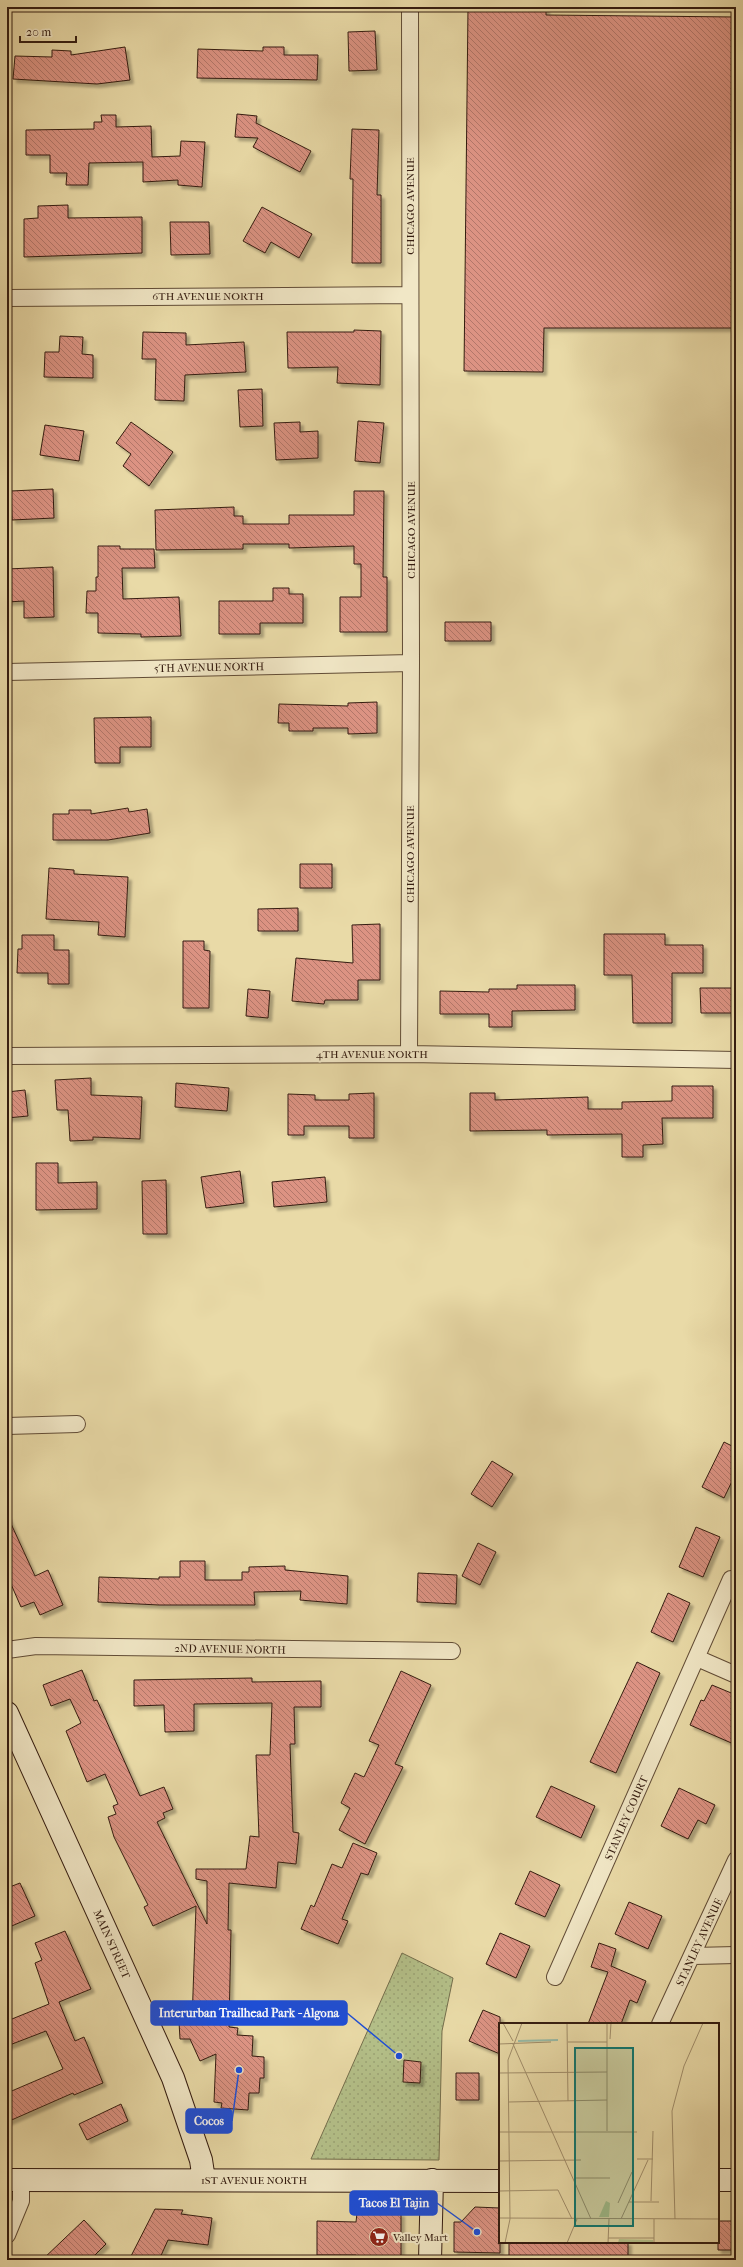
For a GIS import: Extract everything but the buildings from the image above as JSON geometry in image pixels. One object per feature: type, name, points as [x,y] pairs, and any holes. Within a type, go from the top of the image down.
[{"type":"street","name":"CHICAGO AVENUE","points":[[409,1054],[411,663],[410,7]]},
{"type":"street","name":"6TH AVENUE NORTH","points":[[7,298],[410,295]]},
{"type":"street","name":"5TH AVENUE NORTH","points":[[7,672],[411,663]]},
{"type":"street","name":"4TH AVENUE NORTH","points":[[7,1056],[409,1054],[736,1060]]},
{"type":"street","points":[[7,1426],[77,1424]]},
{"type":"street","name":"STANLEY COURT","points":[[555,1977],[731,1579]]},
{"type":"street","name":"2ND AVENUE NORTH","points":[[7,1650],[36,1646],[452,1651]]},
{"type":"street","points":[[697,1658],[736,1675]]},
{"type":"street","name":"MAIN STREET","points":[[7,1713],[172,2078],[201,2160],[204,2180]]},
{"type":"street","name":"STANLEY AVENUE","points":[[660,2023],[693,1956],[736,1860]]},
{"type":"street","points":[[693,1956],[736,1956]]},
{"type":"street","points":[[7,2234],[21,2201],[14,2180]]},
{"type":"street","name":"1ST AVENUE NORTH","points":[[14,2180],[499,2181]]},
{"type":"street","points":[[430,2260],[432,2180]]},
{"type":"street","points":[[719,2180],[736,2180]]},
{"type":"green space","points":[[402,1953],[453,1978],[442,2031],[439,2160],[311,2159]]},
{"type":"place","name":"Interurban Trailhead Park - Algona","points":[[399,2056]]},
{"type":"place","name":"Cocos","points":[[239,2070]]},
{"type":"place","name":"Tacos El Tajin","points":[[477,2232]]},
{"type":"place","name":"Valley Mart","points":[[379,2237]]}]
